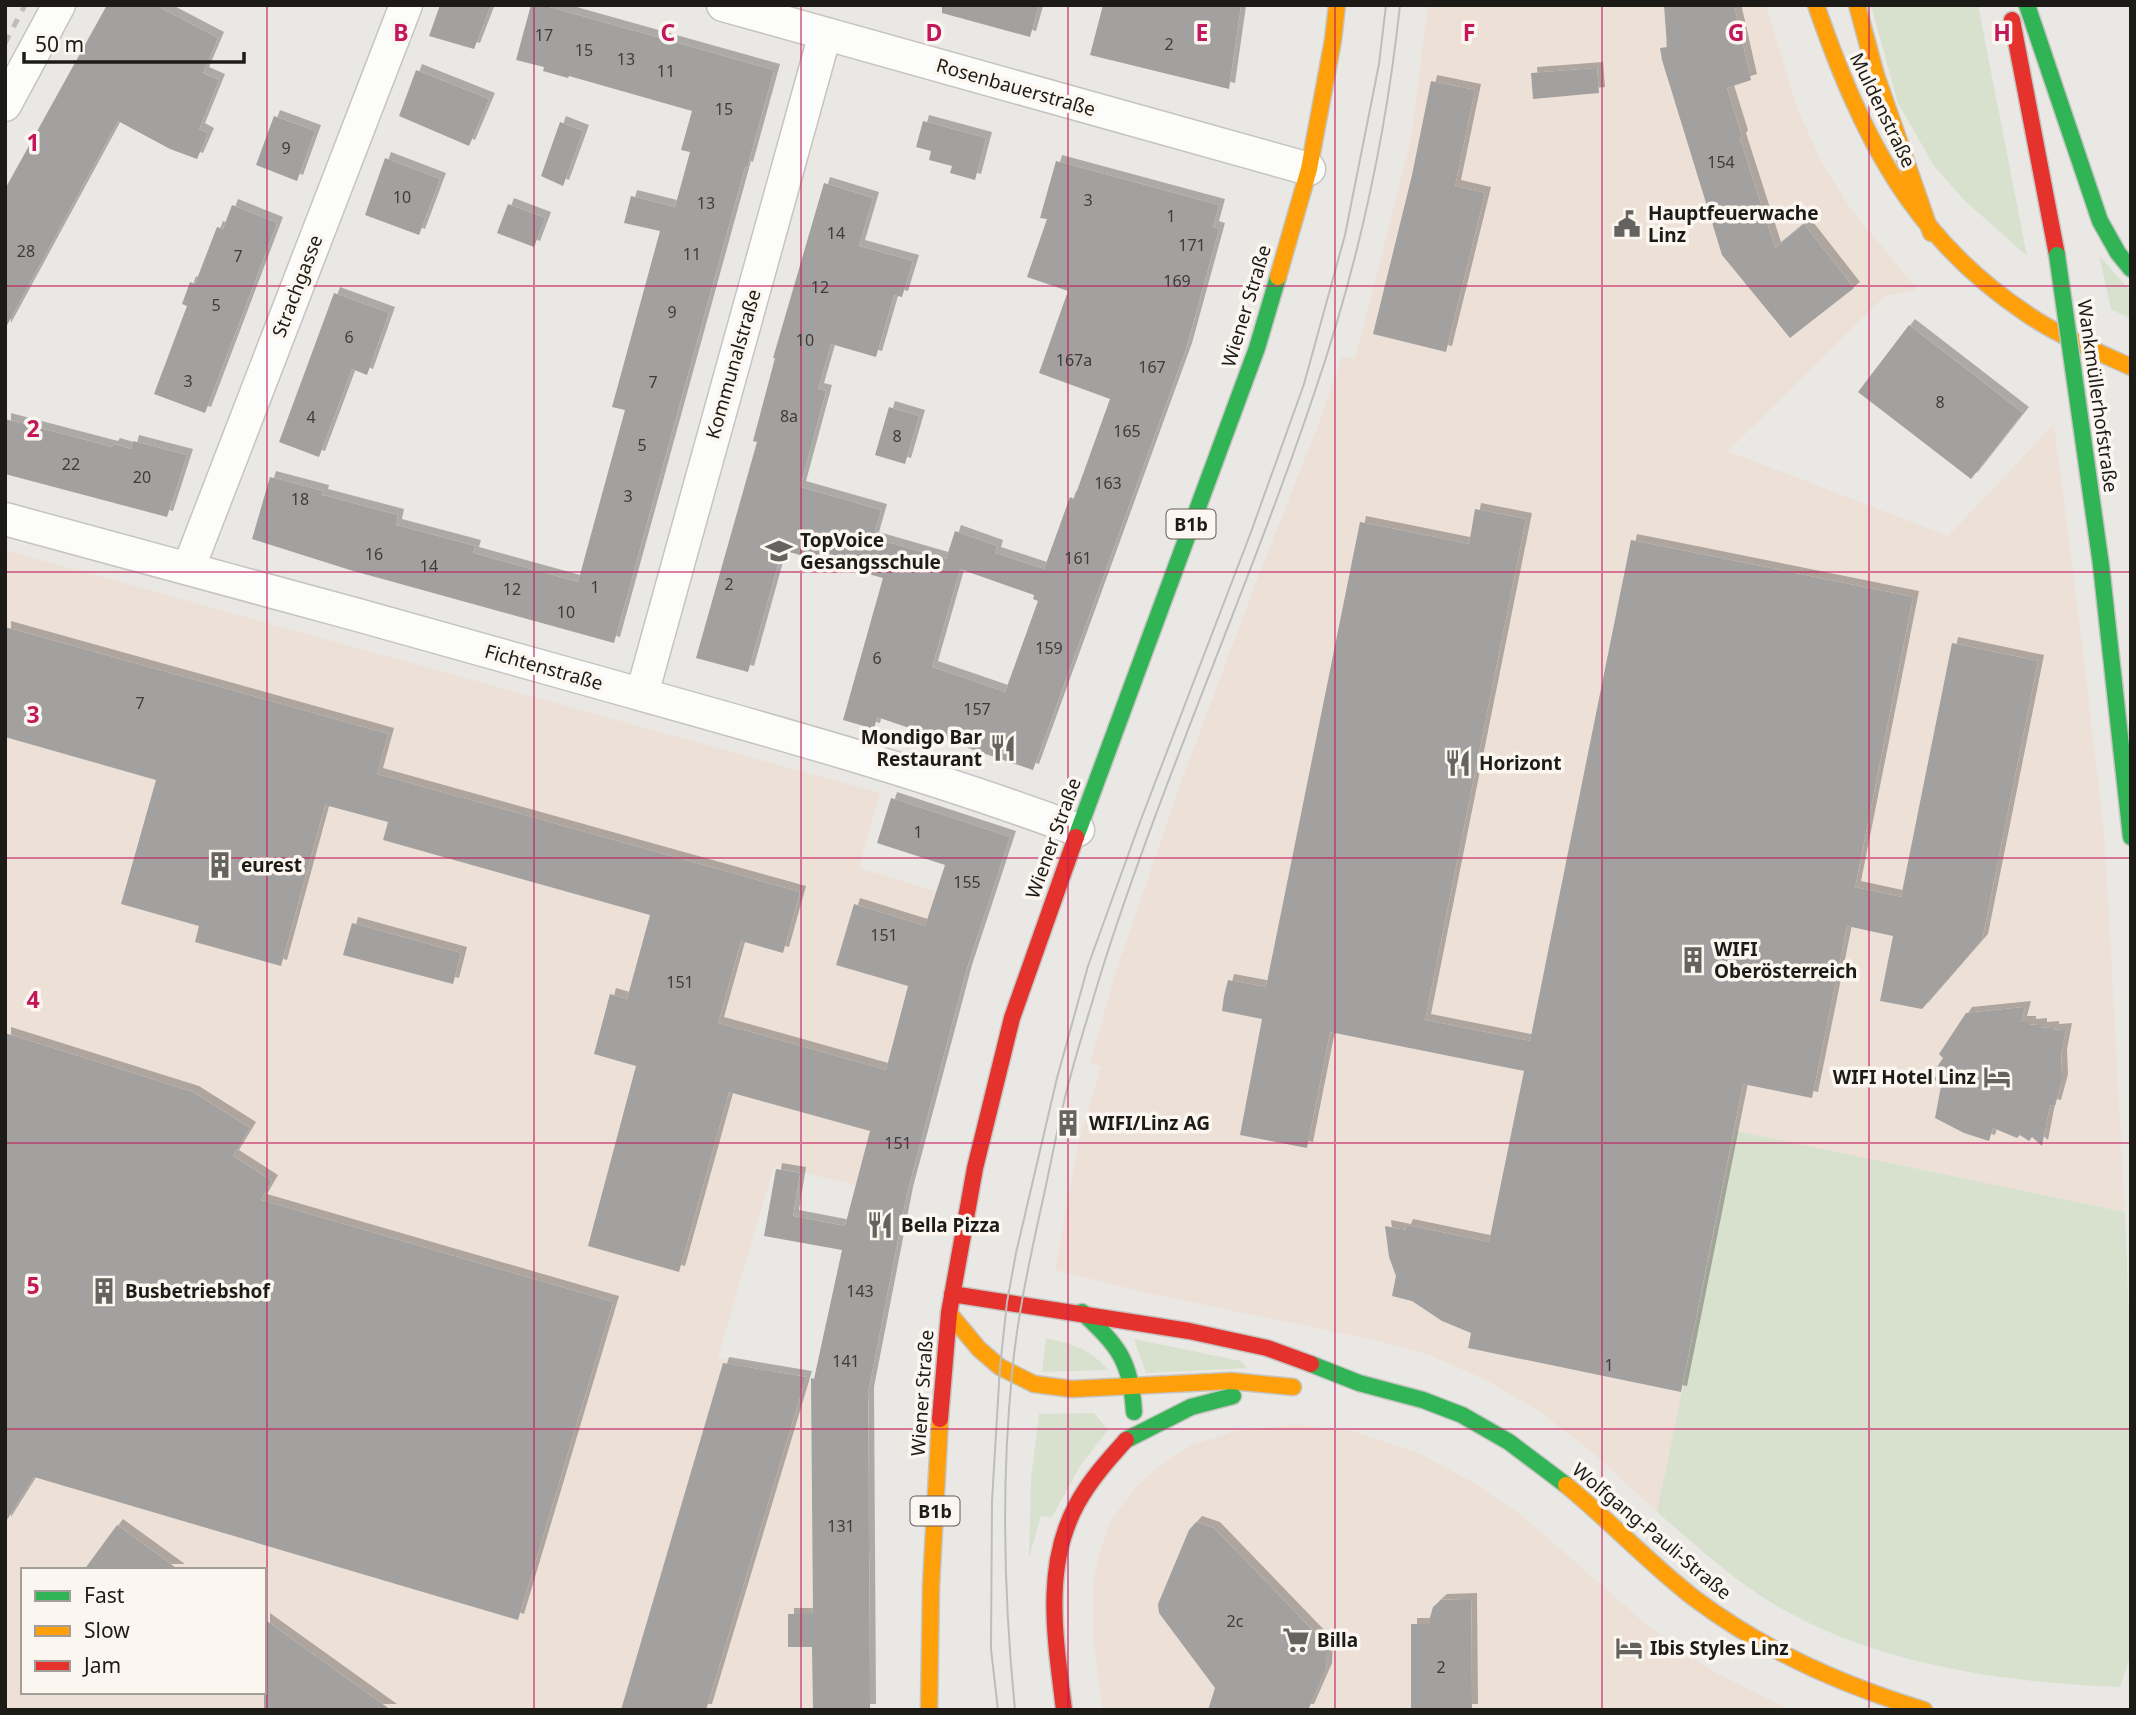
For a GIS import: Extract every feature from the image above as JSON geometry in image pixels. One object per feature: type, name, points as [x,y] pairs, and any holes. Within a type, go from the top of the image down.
[{"type":"main road","name":"Wiener Straße","points":[[929,1710],[931,1586],[940,1412],[949,1312],[975,1168],[1008,1032],[1078,830],[1257,348],[1309,169],[1337,5]]},
{"type":"main road","name":"Muldenstraße","points":[[1816,5],[1852,102],[1873,147],[1902,194],[1931,233],[1972,272],[2026,313],[2083,346],[2131,367]]},
{"type":"main road","points":[[1857,5],[1876,75],[1931,233]]},
{"type":"main road","name":"Wankmüllerhofstraße","points":[[2009,5],[2057,256],[2101,565],[2131,838]]},
{"type":"main road","points":[[2027,5],[2100,221],[2118,253],[2131,269]]},
{"type":"main road","name":"Wolfgang-Pauli-Straße","points":[[952,1294],[1082,1312],[1268,1348],[1303,1358],[1355,1381],[1433,1404],[1510,1443],[1580,1497],[1667,1577],[1747,1635],[1833,1679],[1924,1710]]},
{"type":"main road","name":"Wolfgang-Pauli-Straße","points":[[949,1312],[979,1349],[1000,1367],[1034,1384],[1072,1389],[1230,1381],[1306,1386]]},
{"type":"main road","points":[[1064,1710],[1053,1617],[1055,1567],[1064,1530],[1081,1493],[1102,1464],[1126,1440],[1133,1426],[1133,1386],[1129,1365],[1118,1346],[1082,1312]]},
{"type":"main road","name":"Wolfgang-Pauli-Straße","points":[[1126,1440],[1191,1407],[1235,1396],[1355,1381]]},
{"type":"street","points":[[5,105],[59,5]]},
{"type":"street","name":"Strachgasse","points":[[189,568],[406,5]]},
{"type":"street","name":"Rosenbauerstraße","points":[[723,5],[1309,169]]},
{"type":"street","name":"Kommunalstraße","points":[[642,694],[825,34]]},
{"type":"street","name":"Fichtenstraße","points":[[5,519],[642,694],[869,761],[1078,830]]},
{"type":"shaded area","name":"WIFI Oberösterreich","points":[[1428,5],[1766,5],[1798,110],[1823,165],[1851,209],[1918,290],[1885,296],[1728,451],[1948,536],[2054,424],[2105,841],[2125,1212],[1736,1131],[1657,1512],[1593,1453],[1539,1411],[1484,1379],[1429,1355],[1374,1340],[1147,1293],[1055,1270],[1078,1144],[1101,1066],[1090,1064],[1114,977],[1182,779],[1342,356],[1355,359],[1411,138]]},
{"type":"shaded area","points":[[5,550],[880,793],[859,868],[985,906],[963,972],[901,1196],[774,1166],[718,1357],[867,1394],[870,1710],[5,1710]]},
{"type":"shaded area","points":[[1297,1425],[1352,1431],[1421,1454],[1476,1484],[1523,1516],[1647,1625],[1715,1672],[1791,1710],[1102,1710],[1093,1636],[1093,1585],[1098,1556],[1110,1522],[1134,1489],[1161,1464],[1192,1445],[1234,1431]]},
{"type":"green space","points":[[1871,5],[1978,5],[2027,256],[1964,200],[1934,166],[1898,103]]},
{"type":"green space","points":[[2099,255],[2131,292],[2131,319],[2111,309]]},
{"type":"green space","points":[[1736,1131],[2125,1212],[2131,1375],[2131,1654],[2120,1687],[1981,1674],[1888,1653],[1844,1638],[1801,1619],[1761,1596],[1720,1566],[1657,1512]]},
{"type":"green space","points":[[1046,1338],[1080,1348],[1108,1370],[1042,1372]]},
{"type":"green space","points":[[1134,1339],[1241,1361],[1247,1368],[1146,1373]]},
{"type":"green space","points":[[1094,1413],[1108,1430],[1080,1466],[1052,1517],[1041,1516],[1029,1558],[1031,1478],[1039,1414]]},
{"type":"building","points":[[107,5],[155,5],[218,38],[203,73],[219,80],[199,129],[208,134],[197,159],[170,149],[118,121],[5,329],[5,189]]},
{"type":"building","points":[[440,5],[491,5],[474,49],[429,36]]},
{"type":"building","points":[[531,5],[542,5],[774,70],[614,643],[350,570],[252,539],[270,477],[323,491],[322,495],[398,515],[396,525],[475,546],[473,553],[578,582],[625,410],[612,407],[660,231],[624,223],[631,196],[675,207],[690,152],[681,150],[692,111],[543,71],[544,67],[516,60]]},
{"type":"building","points":[[942,5],[1039,5],[1030,37],[942,13]]},
{"type":"building","points":[[1103,5],[1241,5],[1229,89],[1090,55]]},
{"type":"building","points":[[1664,5],[1734,5],[1751,80],[1727,88],[1742,136],[1740,139],[1775,248],[1804,224],[1854,288],[1790,338],[1722,255],[1662,60],[1660,48],[1667,47]]},
{"type":"building","points":[[1597,68],[1599,93],[1533,99],[1531,73]]},
{"type":"building","points":[[416,70],[489,99],[469,146],[399,116]]},
{"type":"building","points":[[1431,81],[1475,90],[1455,186],[1485,193],[1446,352],[1373,334],[1412,175]]},
{"type":"building","points":[[274,116],[315,131],[297,181],[256,165]]},
{"type":"building","points":[[923,121],[986,138],[975,180],[950,173],[952,166],[929,160],[931,151],[916,147]]},
{"type":"building","points":[[560,122],[583,131],[563,186],[541,176]]},
{"type":"building","points":[[385,158],[440,179],[419,235],[365,215]]},
{"type":"building","points":[[1056,161],[1219,205],[1213,227],[1219,229],[1186,349],[1033,770],[877,717],[874,729],[843,720],[883,578],[782,550],[748,672],[696,658],[757,442],[753,441],[773,358],[824,183],[873,198],[859,246],[913,261],[902,297],[894,295],[876,357],[831,344],[818,389],[826,391],[800,487],[881,510],[873,538],[946,559],[955,531],[997,546],[995,553],[1044,569],[1070,497],[1074,499],[1110,399],[1039,373],[1068,291],[1027,277],[1047,219],[1040,218]],"holes":[[[960,569],[1034,595],[1033,599],[1038,601],[1005,692],[932,667]]]},
{"type":"building","points":[[508,204],[545,218],[534,247],[497,233]]},
{"type":"building","points":[[232,205],[277,223],[205,413],[154,394],[187,306],[182,304],[190,282],[195,284],[217,227],[223,229]]},
{"type":"building","points":[[334,293],[389,313],[367,375],[352,369],[319,457],[279,442]]},
{"type":"building","points":[[1909,325],[2023,413],[1971,479],[1858,392]]},
{"type":"building","points":[[889,407],[919,416],[905,464],[875,455]]},
{"type":"building","points":[[5,419],[112,447],[114,444],[131,449],[133,441],[187,455],[167,517],[5,474]]},
{"type":"building","name":"WIFI Oberösterreich","points":[[1475,509],[1526,519],[1425,1020],[1530,1041],[1631,540],[1913,597],[1855,887],[1901,897],[1952,643],[2038,661],[1982,940],[1922,1009],[1880,1001],[1893,936],[1847,926],[1812,1098],[1743,1084],[1681,1392],[1468,1348],[1471,1333],[1442,1321],[1412,1301],[1392,1296],[1396,1276],[1389,1257],[1385,1226],[1405,1230],[1407,1225],[1489,1242],[1524,1071],[1330,1032],[1307,1148],[1240,1135],[1262,1019],[1222,1011],[1224,996],[1228,980],[1266,987],[1360,522],[1469,544]]},
{"type":"building","points":[[5,627],[388,734],[377,774],[800,892],[783,953],[741,941],[718,1023],[886,1070],[908,986],[836,965],[854,904],[925,926],[945,865],[877,843],[891,798],[1010,837],[966,971],[907,1193],[868,1393],[870,1710],[813,1710],[812,1647],[788,1647],[788,1614],[813,1614],[811,1378],[814,1379],[842,1250],[764,1236],[776,1169],[800,1173],[793,1216],[845,1226],[870,1131],[729,1092],[679,1272],[588,1246],[636,1066],[594,1054],[610,994],[627,999],[650,915],[383,840],[388,822],[325,805],[281,966],[195,942],[199,926],[121,904],[156,780],[5,737]]},
{"type":"building","points":[[352,923],[461,953],[453,984],[343,955]]},
{"type":"building","points":[[2025,1007],[2021,1022],[2041,1024],[2041,1028],[2053,1027],[2053,1030],[2066,1029],[2061,1055],[2062,1080],[2055,1106],[2050,1105],[2042,1146],[2032,1137],[2029,1141],[2020,1135],[2017,1138],[1993,1128],[1989,1141],[1964,1133],[1935,1118],[1941,1086],[1934,1079],[1941,1070],[1937,1067],[1943,1058],[1939,1054],[1966,1013]]},
{"type":"building","points":[[5,1033],[193,1092],[250,1128],[233,1156],[272,1181],[261,1200],[613,1302],[518,1620],[34,1477],[5,1523]]},
{"type":"building","points":[[723,1363],[806,1377],[706,1710],[621,1710]]},
{"type":"building","points":[[1196,1522],[1214,1528],[1324,1642],[1327,1650],[1326,1669],[1308,1710],[1208,1710],[1215,1688],[1159,1613],[1158,1604],[1189,1530]]},
{"type":"building","points":[[117,1525],[176,1568],[85,1568]]},
{"type":"building","points":[[1471,1599],[1472,1710],[1411,1710],[1411,1624],[1428,1624],[1433,1607],[1441,1600]]},
{"type":"building","points":[[266,1620],[391,1710],[264,1710]]},
{"type":"tram line","points":[[998,1710],[991,1649],[992,1501],[1000,1367],[1007,1302],[1016,1253],[1057,1078],[1088,966],[1304,384],[1345,235],[1379,64],[1386,5]]},
{"type":"tram line","points":[[1015,1710],[1005,1542],[1009,1416],[1020,1311],[1062,1110],[1073,1065],[1124,902],[1288,467],[1344,299],[1378,153],[1400,5]]},
{"type":"railway","points":[[5,43],[25,5]]},
{"type":"traffic: fast","points":[[2027,5],[2100,221],[2118,253],[2131,269]]},
{"type":"traffic: fast","points":[[2057,255],[2101,565]]},
{"type":"traffic: fast","points":[[1076,837],[1257,348],[1278,277]]},
{"type":"traffic: fast","points":[[2101,565],[2131,837]]},
{"type":"traffic: fast","points":[[1082,1312],[1105,1335],[1126,1366],[1134,1412]]},
{"type":"traffic: fast","points":[[1311,1364],[1359,1383],[1423,1400],[1462,1415],[1509,1442],[1566,1485]]},
{"type":"traffic: fast","points":[[1126,1440],[1191,1407],[1233,1396]]},
{"type":"traffic: slow","points":[[1278,277],[1309,169],[1337,5]]},
{"type":"traffic: slow","points":[[1816,5],[1833,52],[1872,139],[1894,179],[1951,251],[1986,284],[2039,322],[2131,367]]},
{"type":"traffic: slow","points":[[1857,5],[1876,75],[1931,233]]},
{"type":"traffic: slow","points":[[949,1313],[979,1349],[1000,1367],[1034,1384],[1072,1389],[1231,1381],[1293,1387]]},
{"type":"traffic: slow","points":[[929,1710],[931,1586],[940,1419]]},
{"type":"traffic: slow","points":[[1566,1485],[1677,1585],[1747,1634],[1833,1677],[1924,1710]]},
{"type":"traffic: jam","points":[[2012,20],[2057,255]]},
{"type":"traffic: jam","points":[[940,1419],[949,1313],[975,1168],[1012,1018],[1076,837]]},
{"type":"traffic: jam","points":[[952,1294],[1189,1331],[1267,1348],[1311,1364]]},
{"type":"traffic: jam","points":[[1064,1710],[1054,1606],[1059,1554],[1066,1528],[1082,1495],[1126,1440]]},
{"type":"place","name":"Hauptfeuerwache Linz","points":[[1627,224]]},
{"type":"place","name":"TopVoice Gesangsschule","points":[[779,551]]},
{"type":"place","name":"Mondigo Bar Restaurant","points":[[1003,748]]},
{"type":"place","name":"Horizont","points":[[1458,763]]},
{"type":"place","name":"eurest","points":[[220,865]]},
{"type":"place","name":"WIFI Oberösterreich","points":[[1693,960]]},
{"type":"place","name":"WIFI Hotel Linz","points":[[1997,1077]]},
{"type":"place","name":"WIFI/Linz AG","points":[[1068,1123]]},
{"type":"place","name":"Bella Pizza","points":[[880,1225]]},
{"type":"place","name":"Busbetriebshof","points":[[104,1291]]},
{"type":"place","name":"Billa","points":[[1296,1640]]},
{"type":"place","name":"Ibis Styles Linz","points":[[1629,1648]]}]
